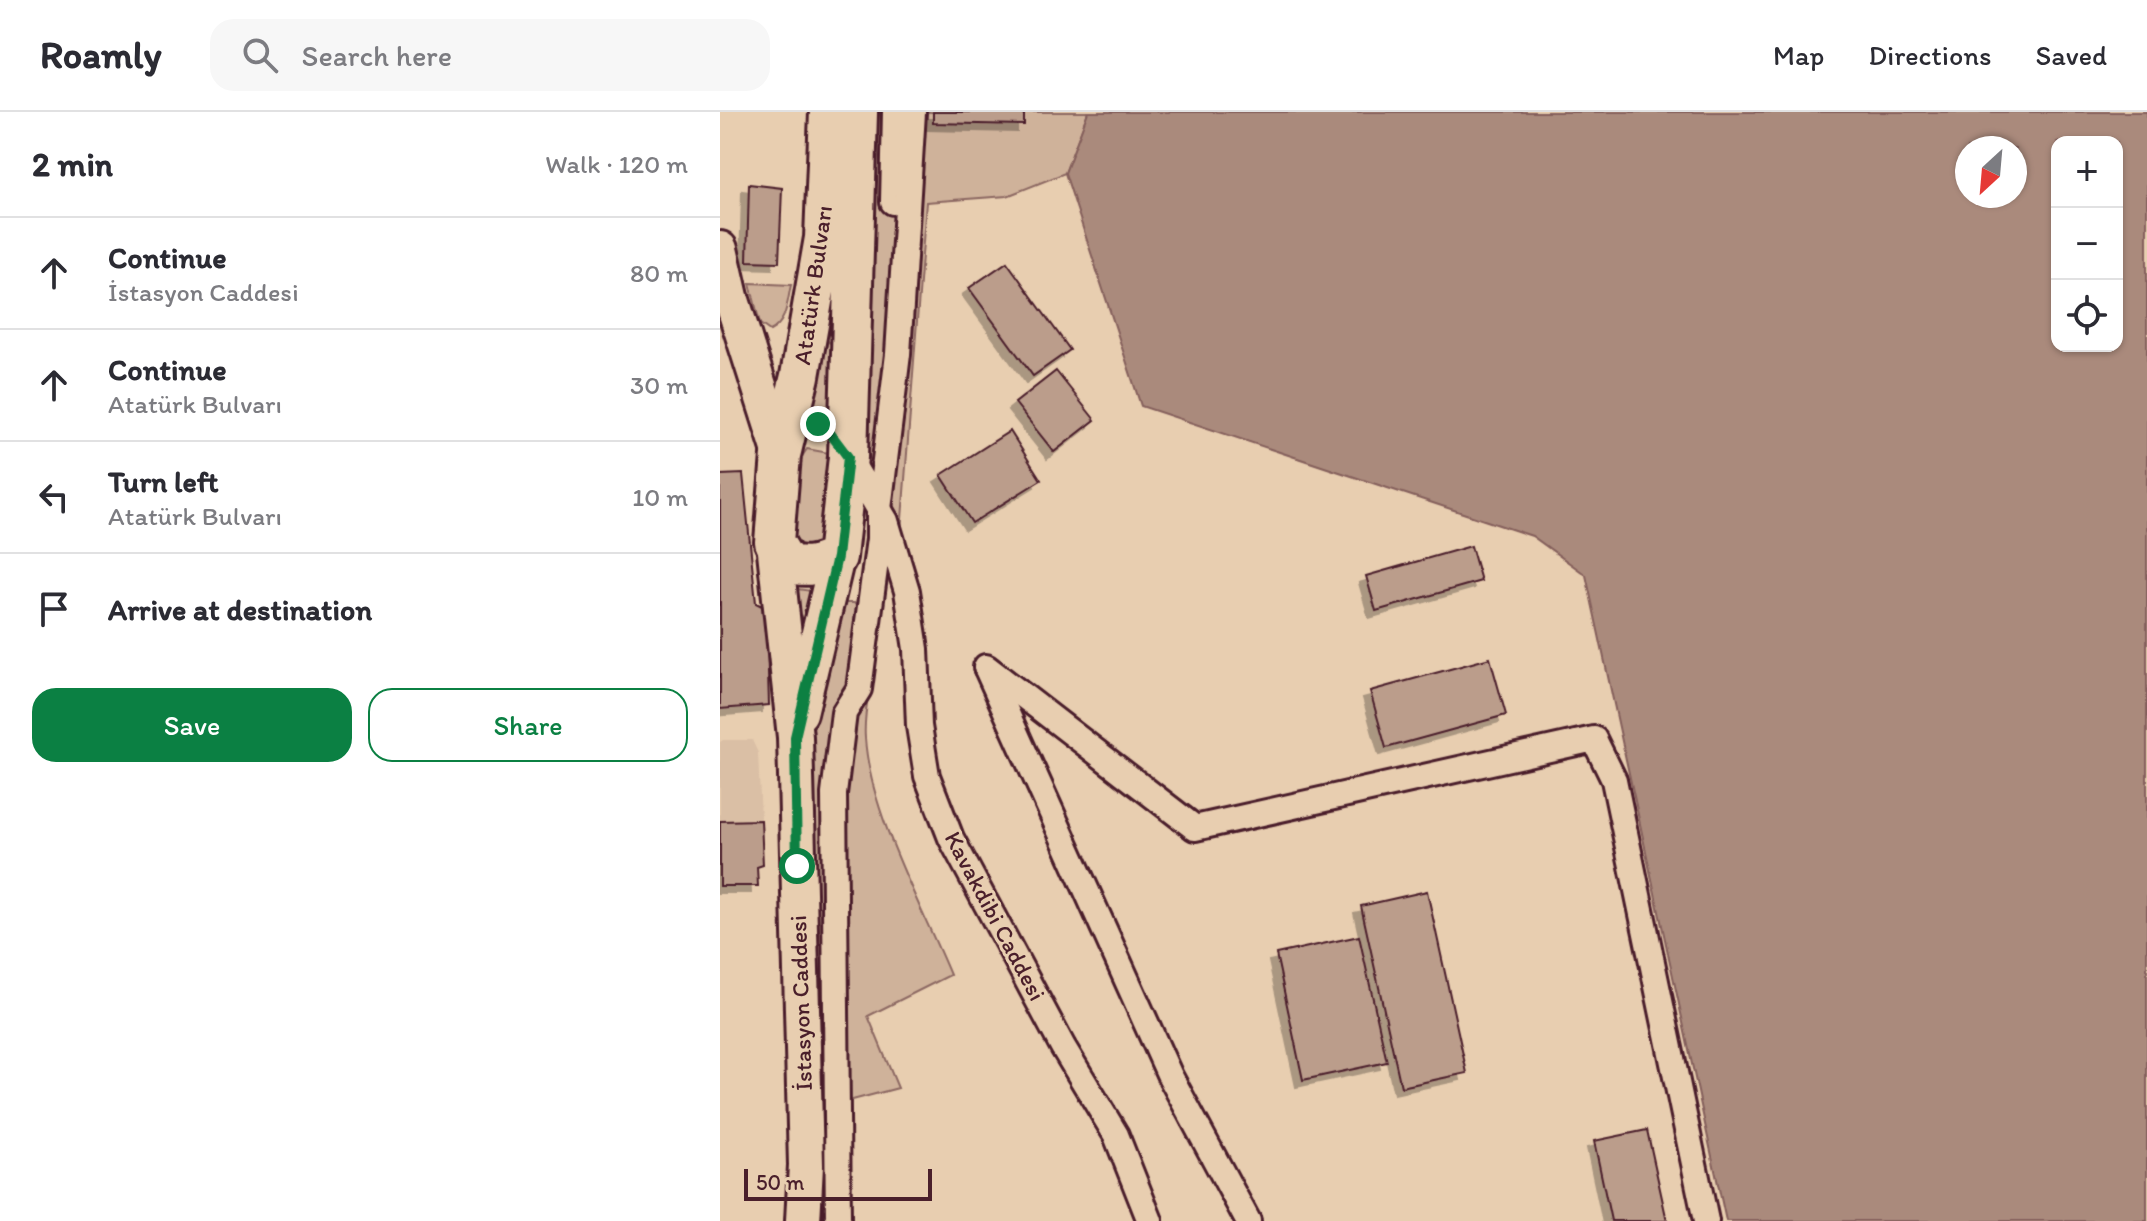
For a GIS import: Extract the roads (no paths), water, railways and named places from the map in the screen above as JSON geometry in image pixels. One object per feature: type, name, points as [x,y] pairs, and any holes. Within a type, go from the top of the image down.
[{"type":"main road","name":"Atatürk Bulvarı","points":[[774,542],[781,455],[800,376],[824,238],[829,112]]},
{"type":"main road","name":"Atatürk Bulvarı","points":[[837,557],[848,457],[858,112]]},
{"type":"main road","points":[[720,249],[731,297],[781,455]]},
{"type":"main road","points":[[781,455],[800,431],[818,424],[830,433],[848,457]]},
{"type":"main road","points":[[774,542],[787,563],[799,567],[812,567],[837,557]]},
{"type":"main road","name":"İstasyon Caddesi","points":[[774,542],[795,737],[806,1165],[803,1221]]},
{"type":"main road","name":"İstasyon Caddesi","points":[[795,737],[837,557]]},
{"type":"street","points":[[881,501],[895,112]]},
{"type":"street","points":[[838,1221],[834,794],[844,713],[859,689],[874,573],[898,354],[913,112]]},
{"type":"street","points":[[848,457],[881,501]]},
{"type":"street","name":"Kavakdibi Caddesi","points":[[881,501],[907,591],[916,649],[919,726],[927,776],[951,838],[1063,1047],[1116,1135],[1150,1221]]},
{"type":"street","points":[[837,557],[907,591]]},
{"type":"street","points":[[1248,1221],[1170,1076],[986,667],[1195,828],[1594,739],[1614,780],[1664,1034],[1706,1221]]}]
